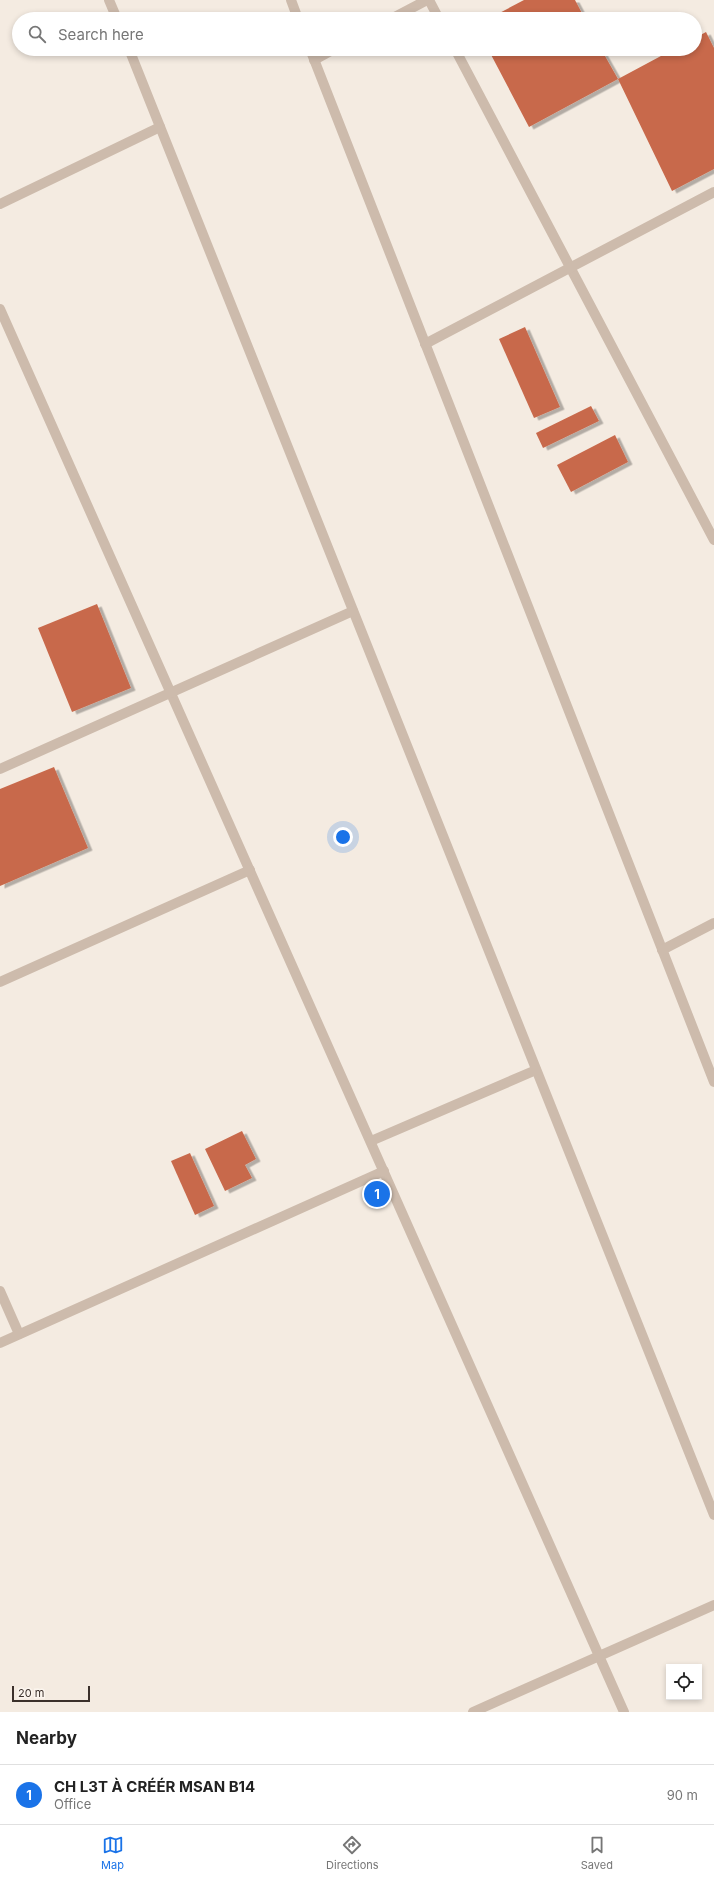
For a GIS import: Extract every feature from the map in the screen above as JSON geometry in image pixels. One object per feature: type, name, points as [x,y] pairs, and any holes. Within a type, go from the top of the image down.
[{"type":"street","points":[[109,0],[114,12]]},
{"type":"street","points":[[291,0],[295,12]]},
{"type":"street","points":[[405,12],[428,0],[436,12]]},
{"type":"street","points":[[132,56],[714,1516]]},
{"type":"street","points":[[313,56],[714,1082]]},
{"type":"street","points":[[314,60],[321,56]]},
{"type":"street","points":[[459,56],[714,540]]},
{"type":"street","points":[[0,204],[160,127]]},
{"type":"street","points":[[425,344],[714,192]]},
{"type":"street","points":[[0,309],[624,1712]]},
{"type":"street","points":[[0,768],[353,611]]},
{"type":"street","points":[[0,982],[250,870]]},
{"type":"street","points":[[662,950],[714,923]]},
{"type":"street","points":[[371,1141],[536,1070]]},
{"type":"street","points":[[0,1343],[384,1171]]},
{"type":"street","points":[[0,1291],[19,1334]]},
{"type":"street","points":[[472,1712],[714,1605]]},
{"type":"building","points":[[524,0],[575,0],[581,12],[501,12]]},
{"type":"building","points":[[706,32],[714,48],[714,169],[672,191],[618,79],[661,56],[702,56],[702,34]]},
{"type":"building","points":[[492,56],[605,56],[618,79],[529,127]]},
{"type":"building","points":[[525,327],[560,407],[534,418],[499,339]]},
{"type":"building","points":[[591,406],[599,421],[543,448],[536,433]]},
{"type":"building","points":[[615,435],[628,462],[571,492],[557,465]]},
{"type":"building","points":[[97,604],[131,688],[72,712],[38,628]]},
{"type":"building","points":[[54,767],[88,848],[0,886],[0,789]]},
{"type":"building","points":[[242,1131],[256,1159],[245,1165],[252,1178],[225,1191],[205,1149]]},
{"type":"building","points":[[190,1153],[214,1206],[195,1215],[171,1161]]},
{"type":"place","name":"CH L3T À CRÉÉR MSAN B14","points":[[377,1194]]}]
